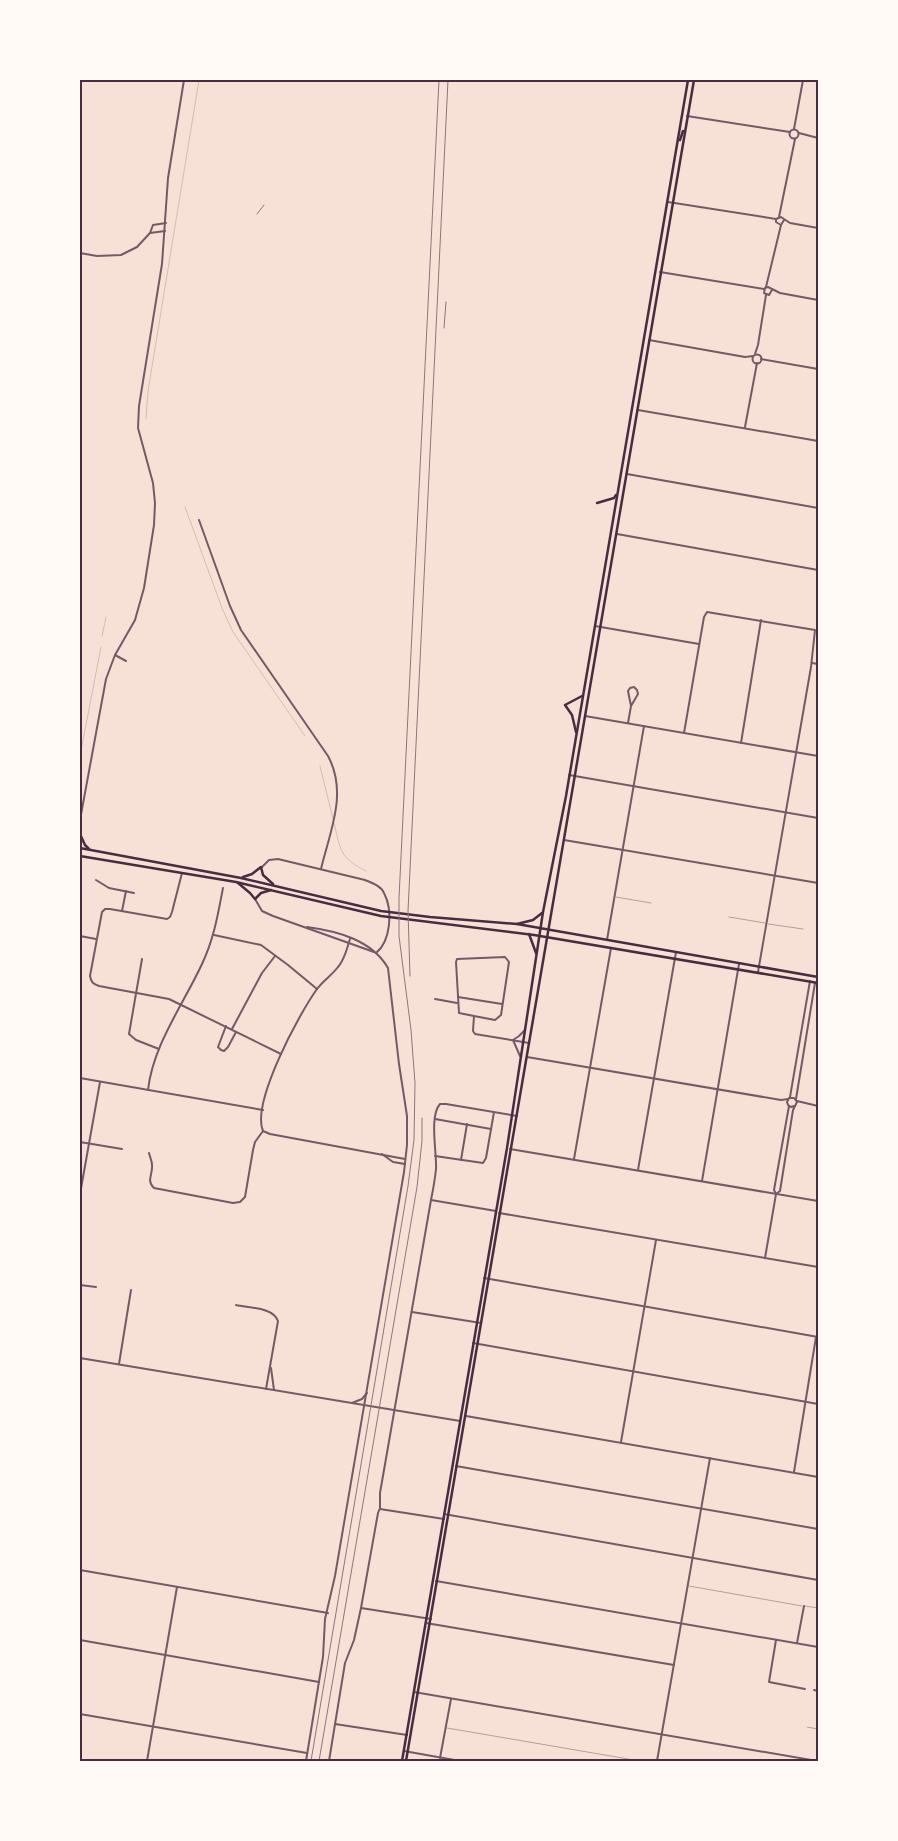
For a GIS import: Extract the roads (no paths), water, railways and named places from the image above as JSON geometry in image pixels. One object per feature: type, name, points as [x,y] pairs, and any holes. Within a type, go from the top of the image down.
[{"type":"main road","points":[[455,1466],[460,1421],[507,1148],[536,953],[595,626],[688,80]]},
{"type":"main road","points":[[406,1761],[446,1515],[517,1116],[694,80]]},
{"type":"main road","points":[[678,140],[681,138],[686,125]]},
{"type":"main road","points":[[597,503],[614,498],[617,494]]},
{"type":"main road","points":[[576,734],[572,715],[565,705],[582,696]]},
{"type":"main road","points":[[80,834],[84,845],[90,850]]},
{"type":"main road","points":[[80,848],[241,878],[381,911],[517,924],[818,976]]},
{"type":"main road","points":[[112,861],[113,854]]},
{"type":"main road","points":[[80,856],[273,889],[381,916],[529,934],[816,982]]},
{"type":"main road","points":[[182,873],[183,867]]},
{"type":"main road","points":[[241,878],[252,874],[261,867],[263,875],[274,885]]},
{"type":"main road","points":[[236,882],[255,899],[261,893],[273,889]]},
{"type":"main road","points":[[517,924],[533,920],[543,912]]},
{"type":"main road","points":[[529,934],[536,953]]},
{"type":"main road","points":[[460,1421],[467,1404]]},
{"type":"main road","points":[[460,1421],[463,1426]]},
{"type":"main road","points":[[402,1761],[406,1752]]},
{"type":"street","points":[[80,820],[106,679],[115,655],[130,631],[140,605],[154,525],[155,502],[153,483],[140,439],[138,417],[140,393],[162,264],[168,178],[184,80]]},
{"type":"street","points":[[803,80],[796,130],[799,133],[818,138]]},
{"type":"street","points":[[687,116],[790,133],[796,130]]},
{"type":"street","points":[[778,232],[777,220],[781,209],[793,138],[790,133]]},
{"type":"street","points":[[798,137],[799,133]]},
{"type":"street","points":[[793,138],[808,136]]},
{"type":"street","points":[[668,202],[777,220],[783,218]]},
{"type":"street","points":[[757,361],[754,355],[758,345],[766,304],[778,232],[783,218],[781,209]]},
{"type":"street","points":[[783,218],[790,223]]},
{"type":"street","points":[[777,220],[781,224]]},
{"type":"street","points":[[80,253],[97,256],[122,255],[137,247],[150,233],[153,225],[166,222]]},
{"type":"street","points":[[781,224],[790,223],[818,228]]},
{"type":"street","points":[[150,233],[165,231]]},
{"type":"street","points":[[660,272],[818,300]]},
{"type":"street","points":[[767,292],[770,287],[770,278]]},
{"type":"street","points":[[770,287],[772,290],[780,293]]},
{"type":"street","points":[[767,292],[772,290]]},
{"type":"street","points":[[649,340],[745,357],[757,361],[769,361],[818,369]]},
{"type":"street","points":[[745,428],[759,355],[758,345]]},
{"type":"street","points":[[745,357],[759,355]]},
{"type":"street","points":[[638,410],[818,440]]},
{"type":"street","points":[[627,474],[818,508]]},
{"type":"street","points":[[199,520],[230,606],[242,632],[331,762],[337,778],[338,789],[334,815],[321,869]]},
{"type":"street","points":[[617,534],[818,570]]},
{"type":"street","points":[[684,733],[704,615],[707,612],[813,629],[816,634],[812,663],[758,972]]},
{"type":"street","points":[[740,743],[761,620]]},
{"type":"street","points":[[595,626],[699,644]]},
{"type":"street","points":[[115,655],[126,661]]},
{"type":"street","points":[[812,663],[818,664]]},
{"type":"street","points":[[628,724],[631,706],[638,694],[634,688],[628,692],[631,706]]},
{"type":"street","points":[[585,716],[818,756]]},
{"type":"street","points":[[607,940],[644,726]]},
{"type":"street","points":[[569,775],[818,818]]},
{"type":"street","points":[[564,840],[818,883]]},
{"type":"street","points":[[261,867],[269,860],[278,859],[365,880],[376,885],[384,892],[390,926],[382,948],[376,953]]},
{"type":"street","points":[[182,873],[170,917],[163,918],[105,909],[102,912],[90,976],[93,984],[169,999],[281,1054]]},
{"type":"street","points":[[96,880],[106,887],[134,892]]},
{"type":"street","points":[[148,1090],[150,1076],[159,1050],[202,964],[214,935],[224,888]]},
{"type":"street","points":[[122,911],[126,891]]},
{"type":"street","points":[[255,899],[262,911],[376,953]]},
{"type":"street","points":[[306,1761],[319,1682],[326,1619],[406,1159],[407,1116],[399,1064],[390,974],[385,963],[365,944],[322,929],[307,927]]},
{"type":"street","points":[[214,935],[261,945],[317,989]]},
{"type":"street","points":[[80,936],[96,939]]},
{"type":"street","points":[[149,1153],[152,1165],[150,1181],[154,1188],[236,1203],[243,1201],[255,1142],[263,1131],[263,1110],[267,1087],[295,1027],[317,989],[343,961],[350,939]]},
{"type":"street","points":[[574,1160],[611,948]]},
{"type":"street","points":[[638,1170],[676,952]]},
{"type":"street","points":[[232,1029],[262,973],[275,956]]},
{"type":"street","points":[[506,957],[510,962],[498,1019],[458,1013],[458,1003],[457,959],[506,957]]},
{"type":"street","points":[[142,960],[130,1034],[136,1040],[159,1050]]},
{"type":"street","points":[[702,1181],[739,963]]},
{"type":"street","points":[[765,1258],[776,1194],[774,1190],[810,981]]},
{"type":"street","points":[[776,1194],[780,1191],[816,982]]},
{"type":"street","points":[[457,997],[502,1004]]},
{"type":"street","points":[[435,999],[458,1003]]},
{"type":"street","points":[[474,1016],[473,1031],[475,1034],[529,1043]]},
{"type":"street","points":[[226,1026],[218,1047],[221,1050],[228,1047],[236,1031]]},
{"type":"street","points":[[513,1040],[525,1029]]},
{"type":"street","points":[[80,1030],[80,1039]]},
{"type":"street","points":[[513,1040],[521,1058]]},
{"type":"street","points":[[527,1057],[781,1100],[788,1104],[818,1106]]},
{"type":"street","points":[[80,1078],[263,1110]]},
{"type":"street","points":[[80,1194],[100,1082]]},
{"type":"street","points":[[781,1100],[789,1098],[804,1104]]},
{"type":"street","points":[[329,1761],[345,1663],[354,1640],[380,1509],[380,1493],[436,1168],[435,1119],[437,1108],[440,1104],[517,1116]]},
{"type":"street","points":[[435,1156],[481,1164],[485,1162],[494,1112]]},
{"type":"street","points":[[435,1119],[491,1129]]},
{"type":"street","points":[[461,1160],[467,1124]]},
{"type":"street","points":[[263,1131],[270,1134],[406,1159]]},
{"type":"street","points":[[80,1142],[122,1149]]},
{"type":"street","points":[[507,1148],[818,1201]]},
{"type":"street","points":[[382,1154],[393,1162],[405,1164]]},
{"type":"street","points":[[431,1200],[496,1211]]},
{"type":"street","points":[[499,1213],[818,1267]]},
{"type":"street","points":[[620,1442],[656,1240]]},
{"type":"street","points":[[484,1278],[817,1337],[794,1472]]},
{"type":"street","points":[[80,1284],[96,1287]]},
{"type":"street","points":[[119,1364],[131,1290]]},
{"type":"street","points":[[236,1305],[270,1312],[276,1316],[278,1325],[266,1389]]},
{"type":"street","points":[[412,1312],[481,1323]]},
{"type":"street","points":[[473,1343],[818,1404]]},
{"type":"street","points":[[80,1358],[460,1421]]},
{"type":"street","points":[[271,1368],[274,1391]]},
{"type":"street","points":[[350,1404],[362,1400],[366,1393]]},
{"type":"street","points":[[465,1416],[818,1477]]},
{"type":"street","points":[[657,1761],[710,1458]]},
{"type":"street","points":[[455,1466],[818,1528]]},
{"type":"street","points":[[380,1509],[446,1519]]},
{"type":"street","points":[[446,1515],[818,1580]]},
{"type":"street","points":[[80,1570],[328,1613]]},
{"type":"street","points":[[435,1580],[818,1647]]},
{"type":"street","points":[[147,1761],[177,1587]]},
{"type":"street","points":[[797,1644],[804,1606]]},
{"type":"street","points":[[361,1608],[429,1618]]},
{"type":"street","points":[[428,1623],[674,1665]]},
{"type":"street","points":[[80,1640],[319,1682]]},
{"type":"street","points":[[776,1640],[769,1682],[805,1689]]},
{"type":"street","points":[[814,1690],[818,1691]]},
{"type":"street","points":[[416,1692],[817,1761]]},
{"type":"street","points":[[440,1759],[451,1699]]},
{"type":"street","points":[[80,1714],[307,1753]]},
{"type":"street","points":[[335,1724],[409,1736]]},
{"type":"street","points":[[406,1752],[460,1761]]},
{"type":"lane","points":[[615,897],[651,903]]},
{"type":"lane","points":[[729,917],[803,929]]},
{"type":"lane","points":[[688,1586],[818,1608]]},
{"type":"lane","points":[[807,1727],[818,1729]]},
{"type":"lane","points":[[446,1728],[640,1761]]},
{"type":"waterway","points":[[146,419],[148,391],[199,80]]},
{"type":"waterway","points":[[185,507],[222,608],[233,632],[305,736]]},
{"type":"waterway","points":[[102,636],[106,617]]},
{"type":"waterway","points":[[80,756],[101,647]]},
{"type":"waterway","points":[[320,766],[333,819]]},
{"type":"waterway","points":[[334,823],[342,852],[351,862],[366,871]]},
{"type":"railway","points":[[311,1761],[408,1186],[414,1140],[415,1083],[411,1030],[399,936],[399,898],[439,80]]},
{"type":"railway","points":[[410,976],[408,911],[448,80]]},
{"type":"railway","points":[[257,214],[264,205]]},
{"type":"railway","points":[[444,328],[446,302]]},
{"type":"railway","points":[[319,1761],[417,1187],[422,1141],[422,1118]]}]
